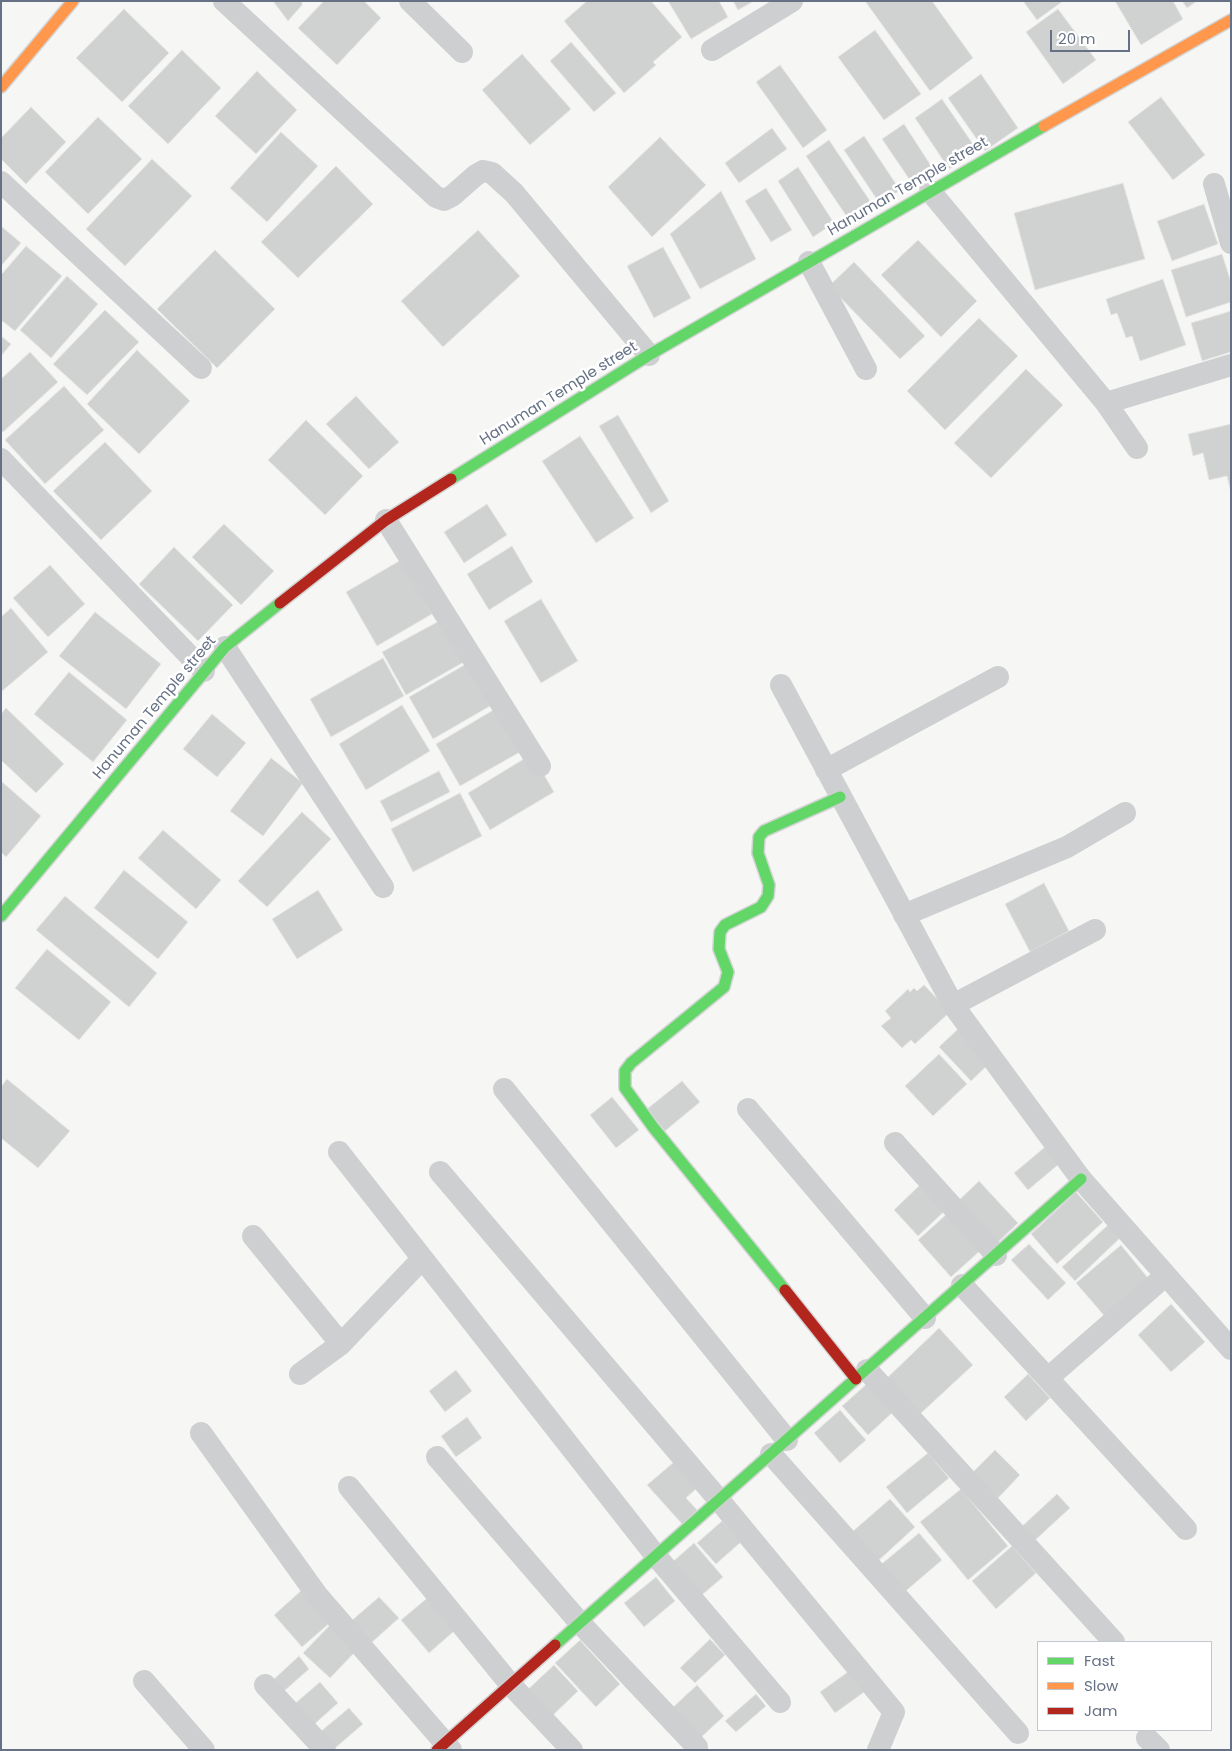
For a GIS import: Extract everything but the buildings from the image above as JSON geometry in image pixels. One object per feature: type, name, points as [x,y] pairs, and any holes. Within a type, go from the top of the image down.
[{"type":"street","points":[[1,87],[73,1]]},
{"type":"street","points":[[224,1],[436,197],[444,200],[452,196],[476,175],[484,172],[492,173],[514,194],[649,355]]},
{"type":"street","points":[[410,1],[462,52]]},
{"type":"street","points":[[712,50],[792,1]]},
{"type":"street","name":"Hanuman Temple street","points":[[1,916],[225,647],[386,520],[649,355],[930,191],[1231,20]]},
{"type":"street","points":[[1,182],[201,368]]},
{"type":"street","points":[[1214,184],[1231,243]]},
{"type":"street","points":[[930,191],[1106,403],[1137,448]]},
{"type":"street","points":[[809,262],[866,369]]},
{"type":"street","points":[[1106,403],[1231,365]]},
{"type":"street","points":[[1,459],[204,672]]},
{"type":"street","points":[[386,520],[540,766]]},
{"type":"street","points":[[225,647],[383,887]]},
{"type":"street","points":[[826,770],[998,677]]},
{"type":"street","points":[[781,685],[953,1005],[1082,1179],[1165,1276],[1231,1349]]},
{"type":"street","points":[[840,797],[764,831],[759,836],[758,853],[768,885],[768,896],[761,907],[725,925],[720,932],[719,949],[728,972],[724,987],[631,1063],[625,1070],[624,1080],[626,1088],[654,1127],[861,1374],[1113,1641]]},
{"type":"street","points":[[904,915],[1068,847],[1125,813]]},
{"type":"street","points":[[953,1005],[1095,930]]},
{"type":"street","points":[[504,1088],[779,1447],[1018,1733]]},
{"type":"street","points":[[748,1109],[925,1318]]},
{"type":"street","points":[[895,1143],[996,1255]]},
{"type":"street","points":[[338,1152],[656,1556],[780,1702]]},
{"type":"street","points":[[440,1172],[719,1500],[894,1712],[878,1750]]},
{"type":"street","points":[[201,1433],[317,1594],[444,1747],[510,1684],[1082,1179]]},
{"type":"street","points":[[254,1236],[341,1344]]},
{"type":"street","points":[[300,1374],[341,1344],[422,1259]]},
{"type":"street","points":[[1048,1378],[1165,1276]]},
{"type":"street","points":[[962,1285],[1186,1529]]},
{"type":"street","points":[[437,1457],[580,1623],[697,1747]]},
{"type":"street","points":[[349,1487],[510,1684],[572,1750]]},
{"type":"street","points":[[144,1681],[204,1750]]},
{"type":"street","points":[[265,1685],[325,1750]]},
{"type":"traffic: fast","points":[[451,479],[649,355],[1044,126]]},
{"type":"traffic: fast","points":[[1,916],[225,647],[280,603]]},
{"type":"traffic: fast","points":[[785,1290],[653,1127],[625,1088],[625,1071],[631,1063],[724,987],[728,972],[719,949],[720,932],[725,925],[761,907],[768,896],[769,885],[758,853],[759,837],[764,831],[840,797]]},
{"type":"traffic: fast","points":[[555,1645],[1081,1179]]},
{"type":"traffic: slow","points":[[1,87],[73,1]]},
{"type":"traffic: slow","points":[[1044,126],[1231,20]]},
{"type":"traffic: jam","points":[[280,603],[386,520],[451,479]]},
{"type":"traffic: jam","points":[[785,1290],[856,1379]]},
{"type":"traffic: jam","points":[[437,1750],[555,1645]]}]
